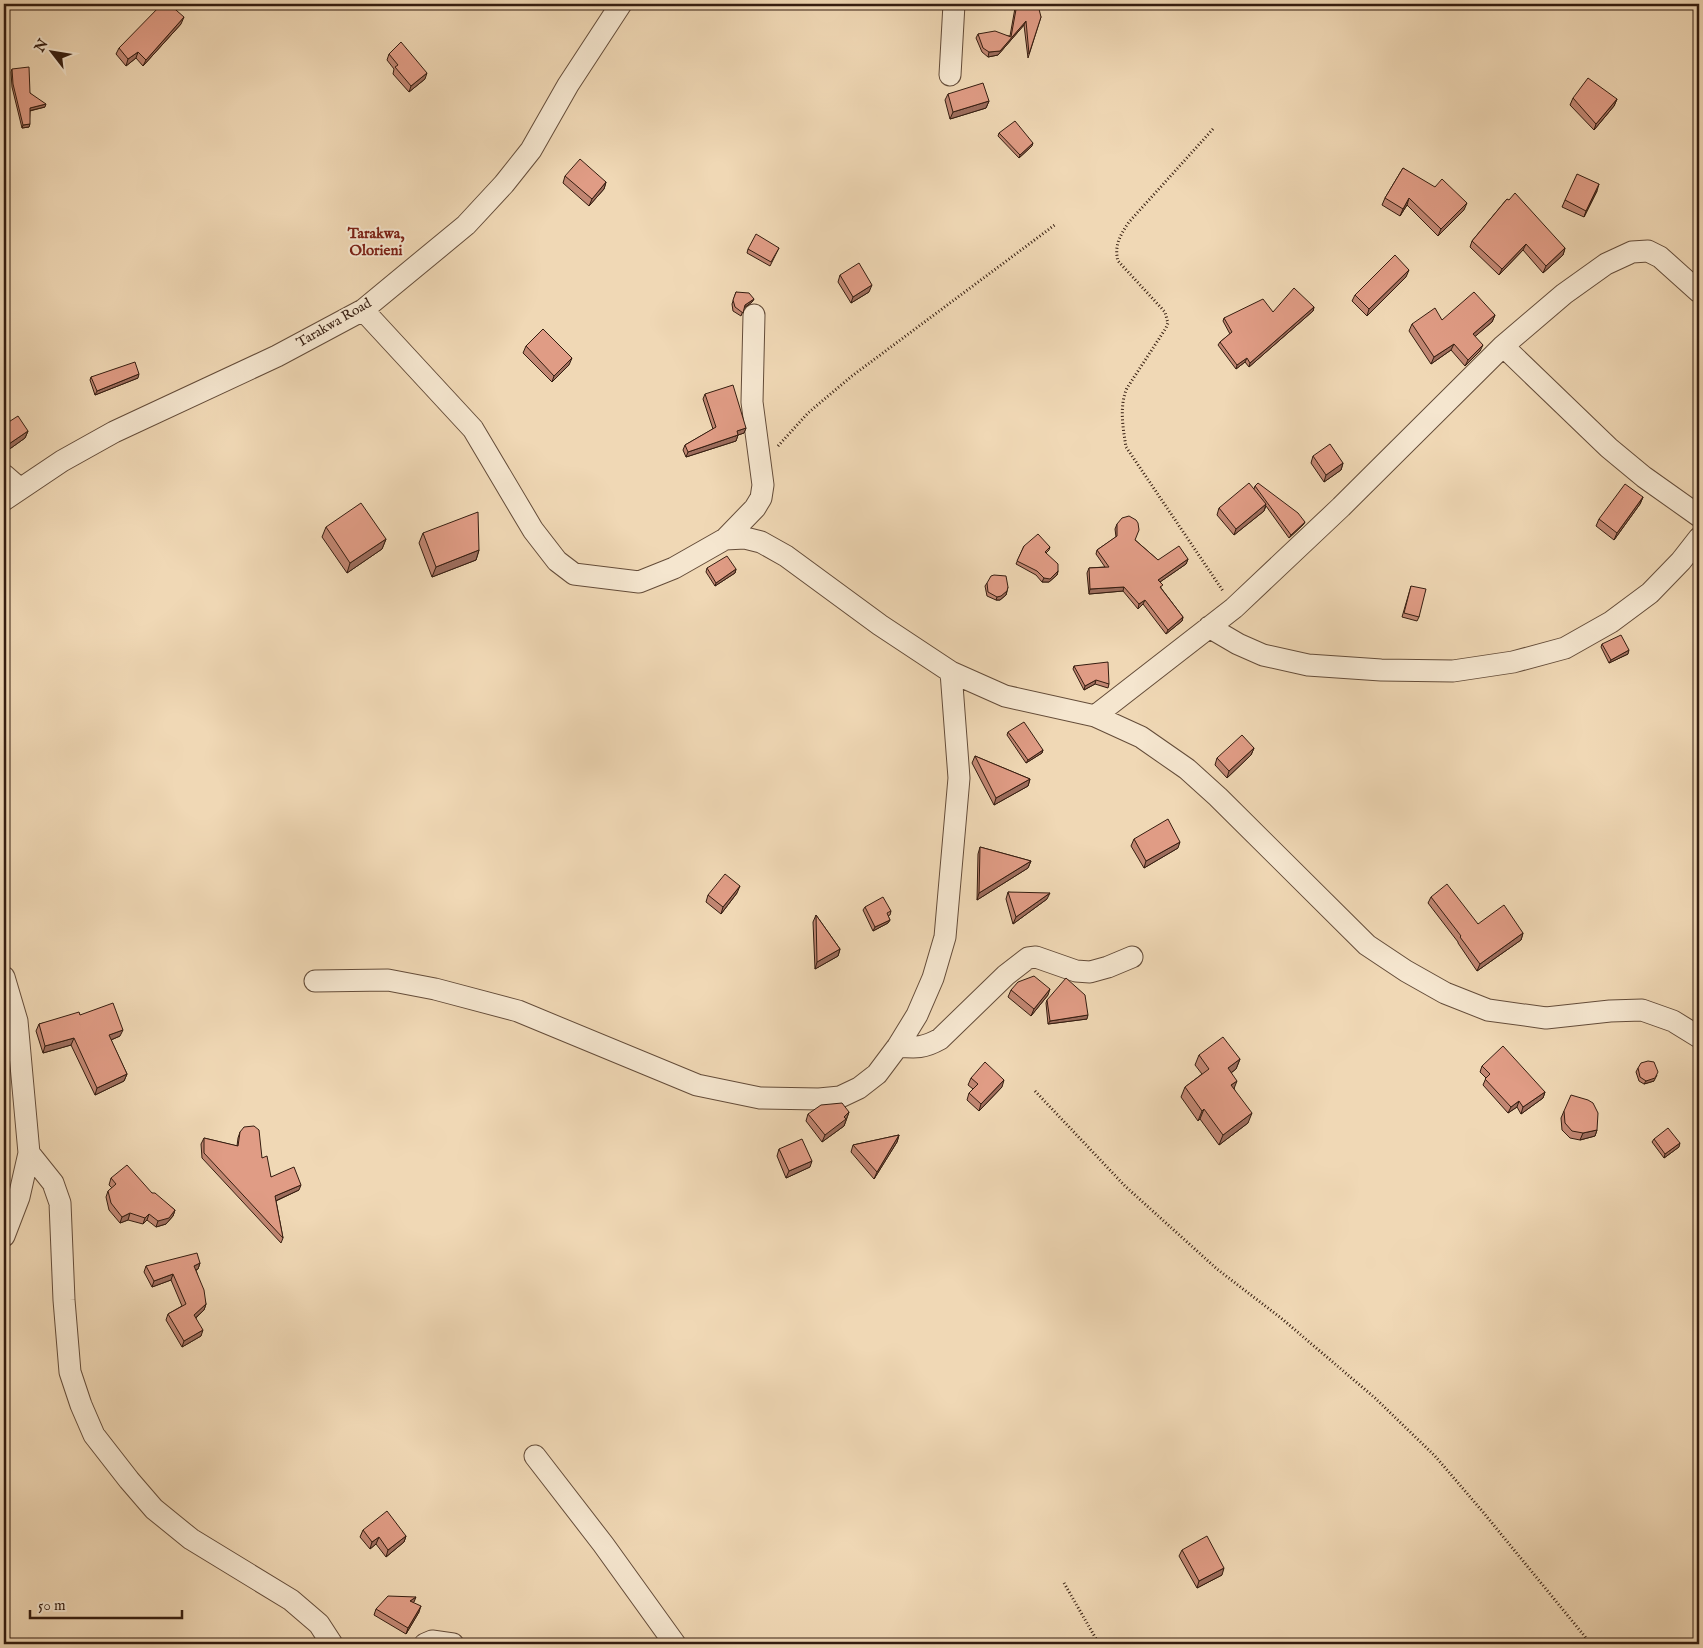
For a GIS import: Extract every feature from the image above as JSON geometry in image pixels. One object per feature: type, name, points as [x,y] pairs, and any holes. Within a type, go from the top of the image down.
[{"type":"street","name":"Tarakwa Road","points":[[9,488],[114,432],[277,356],[363,310],[466,224],[504,184],[531,150],[568,85],[621,4]]},
{"type":"street","points":[[950,76],[954,4]]},
{"type":"street","points":[[1095,716],[1234,608],[1342,507],[1503,346],[1564,294],[1606,264],[1632,252],[1648,251],[1660,257],[1699,292]]},
{"type":"street","points":[[363,310],[473,429],[533,530],[557,561],[574,574],[639,582],[674,568],[725,539],[755,508],[761,498],[763,485],[752,402],[754,315]]},
{"type":"street","points":[[1503,346],[1609,448],[1699,516]]},
{"type":"street","points":[[725,539],[745,538],[761,542],[786,556],[880,625],[951,672],[1005,696],[1095,716],[1142,737],[1187,769],[1257,835],[1367,945],[1406,971],[1437,988],[1488,1010],[1516,1015],[1546,1018],[1610,1011],[1642,1010],[1673,1022],[1699,1037]]},
{"type":"street","points":[[1210,627],[1238,644],[1263,654],[1308,665],[1381,670],[1453,671],[1514,662],[1565,648],[1611,622],[1650,593],[1681,561],[1699,538]]},
{"type":"street","points":[[315,981],[388,980],[444,991],[518,1011],[697,1085],[760,1098],[819,1099],[840,1096],[859,1088],[877,1074],[898,1046],[917,1015],[933,978],[945,937],[959,778],[951,672]]},
{"type":"street","points":[[898,1046],[918,1048],[940,1038],[1006,975],[1028,958],[1036,957],[1076,971],[1090,972],[1132,957]]},
{"type":"street","points":[[4,976],[17,1022],[29,1153],[19,1198],[4,1236]]},
{"type":"street","points":[[29,1153],[53,1183],[60,1203],[64,1300],[70,1372],[81,1406],[94,1435],[154,1509],[191,1539],[291,1600],[319,1624],[332,1644]]},
{"type":"street","points":[[535,1456],[603,1544],[675,1644]]},
{"type":"street","points":[[425,1644],[432,1642],[453,1644]]},
{"type":"path","points":[[1213,129],[1129,222],[1119,237],[1116,254],[1118,262],[1165,312],[1168,323],[1127,388],[1123,398],[1123,429],[1126,446],[1234,608]]},
{"type":"path","points":[[760,467],[808,413],[852,376],[1056,224]]},
{"type":"path","points":[[1035,1091],[1126,1186],[1217,1269],[1280,1318],[1375,1398],[1435,1456],[1591,1644]]},
{"type":"path","points":[[1064,1583],[1099,1644]]},
{"type":"building","points":[[162,4],[169,4],[184,17],[146,60],[138,52],[128,59],[119,48]]},
{"type":"building","points":[[1017,4],[1035,4],[1039,9],[1041,17],[1029,54],[1026,21],[1000,51],[989,52],[983,48],[978,34],[995,31],[1011,37]]},
{"type":"building","points":[[401,42],[427,73],[411,86],[395,67],[398,65],[389,54]]},
{"type":"building","points":[[29,67],[30,93],[46,104],[30,108],[30,124],[23,125],[13,84],[12,69]]},
{"type":"building","points":[[1588,78],[1617,99],[1596,124],[1573,98]]},
{"type":"building","points":[[983,83],[989,101],[953,112],[948,94]]},
{"type":"building","points":[[1015,121],[1033,143],[1020,155],[999,133]]},
{"type":"building","points":[[580,159],[606,182],[592,199],[565,176]]},
{"type":"building","points":[[1403,168],[1435,187],[1442,179],[1467,203],[1441,229],[1409,198],[1403,209],[1385,198]]},
{"type":"building","points":[[1577,174],[1599,184],[1586,211],[1565,200]]},
{"type":"building","points":[[1515,193],[1565,248],[1546,266],[1526,244],[1502,269],[1472,241],[1507,199],[1509,200]]},
{"type":"building","points":[[756,234],[779,248],[771,262],[748,249]]},
{"type":"building","points":[[1395,255],[1409,270],[1369,309],[1355,295]]},
{"type":"building","points":[[859,263],[872,285],[853,297],[840,275]]},
{"type":"building","points":[[1294,288],[1314,307],[1250,363],[1247,358],[1237,365],[1220,342],[1232,332],[1224,318],[1263,299],[1273,312]]},
{"type":"building","points":[[736,292],[749,293],[754,299],[745,305],[743,313],[735,307],[733,300]]},
{"type":"building","points":[[1474,292],[1495,315],[1473,334],[1483,345],[1468,360],[1454,344],[1434,357],[1412,324],[1435,308],[1442,320]]},
{"type":"building","points":[[543,329],[572,358],[554,376],[526,346]]},
{"type":"building","points":[[135,362],[139,374],[97,391],[91,377]]},
{"type":"building","points":[[733,385],[746,428],[737,431],[738,435],[688,452],[685,445],[716,427],[705,394]]},
{"type":"building","points":[[18,416],[28,431],[6,446],[4,442],[4,425]]},
{"type":"building","points":[[1330,444],[1343,463],[1326,475],[1313,456]]},
{"type":"building","points":[[1249,483],[1266,504],[1236,529],[1219,508]]},
{"type":"building","points":[[1258,483],[1298,513],[1305,522],[1291,535],[1255,486]]},
{"type":"building","points":[[1625,484],[1643,497],[1617,533],[1599,519]]},
{"type":"building","points":[[361,503],[386,539],[350,563],[326,527]]},
{"type":"building","points":[[478,512],[479,550],[436,567],[423,533]]},
{"type":"building","points":[[1129,516],[1138,523],[1139,530],[1135,540],[1158,560],[1179,546],[1188,559],[1158,580],[1163,585],[1160,587],[1183,617],[1168,630],[1145,600],[1139,604],[1124,587],[1090,589],[1089,568],[1109,567],[1097,550],[1117,536],[1117,524],[1122,518]]},
{"type":"building","points":[[1038,534],[1050,547],[1045,552],[1058,564],[1058,571],[1050,579],[1044,578],[1037,571],[1017,561],[1024,546]]},
{"type":"building","points":[[727,556],[736,569],[716,583],[707,568]]},
{"type":"building","points":[[991,576],[1006,576],[1008,587],[1007,591],[997,597],[988,592],[987,583]]},
{"type":"building","points":[[1411,586],[1426,589],[1419,617],[1404,613]]},
{"type":"building","points":[[1621,635],[1629,650],[1611,660],[1602,644]]},
{"type":"building","points":[[1108,662],[1109,684],[1096,680],[1085,686],[1074,666]]},
{"type":"building","points":[[1024,722],[1043,750],[1028,760],[1008,732]]},
{"type":"building","points":[[1242,735],[1254,748],[1229,771],[1217,758]]},
{"type":"building","points":[[975,756],[994,764],[1030,779],[996,798]]},
{"type":"building","points":[[1168,819],[1180,842],[1146,861],[1134,839]]},
{"type":"building","points":[[980,847],[1031,861],[979,893]]},
{"type":"building","points":[[725,874],[740,886],[723,907],[708,895]]},
{"type":"building","points":[[1447,884],[1478,924],[1504,905],[1523,933],[1480,964],[1431,897]]},
{"type":"building","points":[[1008,892],[1050,893],[1016,917]]},
{"type":"building","points":[[883,897],[891,911],[887,913],[890,920],[875,927],[865,907]]},
{"type":"building","points":[[816,915],[840,949],[817,962]]},
{"type":"building","points":[[1034,976],[1050,989],[1034,1009],[1011,990],[1018,982]]},
{"type":"building","points":[[1066,978],[1085,995],[1088,1015],[1050,1021],[1047,1000]]},
{"type":"building","points":[[113,1003],[123,1030],[109,1035],[127,1074],[97,1088],[74,1038],[45,1046],[39,1024],[79,1012],[80,1015]]},
{"type":"building","points":[[1223,1037],[1240,1059],[1228,1068],[1237,1081],[1231,1085],[1252,1113],[1223,1135],[1204,1109],[1202,1111],[1185,1087],[1209,1069],[1199,1055]]},
{"type":"building","points":[[1503,1046],[1545,1092],[1523,1107],[1519,1101],[1511,1107],[1485,1079],[1490,1074],[1482,1066]]},
{"type":"building","points":[[985,1062],[1004,1080],[981,1104],[969,1093],[978,1084],[971,1078]]},
{"type":"building","points":[[1654,1062],[1658,1072],[1655,1078],[1646,1081],[1640,1077],[1638,1068],[1641,1063]]},
{"type":"building","points":[[1571,1095],[1593,1103],[1598,1113],[1597,1130],[1583,1133],[1572,1131],[1565,1123],[1564,1111]]},
{"type":"building","points":[[842,1103],[849,1112],[844,1117],[846,1119],[825,1135],[808,1114],[821,1105]]},
{"type":"building","points":[[254,1126],[259,1130],[262,1158],[267,1156],[271,1177],[294,1167],[301,1185],[275,1196],[283,1238],[204,1153],[204,1138],[238,1146],[240,1132],[244,1127]]},
{"type":"building","points":[[1668,1128],[1680,1143],[1665,1154],[1654,1139]]},
{"type":"building","points":[[899,1135],[877,1172],[853,1145]]},
{"type":"building","points":[[802,1139],[812,1161],[789,1171],[779,1149]]},
{"type":"building","points":[[127,1165],[152,1193],[155,1193],[175,1210],[169,1218],[158,1221],[149,1214],[145,1218],[130,1213],[122,1217],[111,1203],[108,1191],[116,1184],[111,1178]]},
{"type":"building","points":[[197,1253],[200,1263],[194,1266],[204,1290],[206,1304],[194,1315],[203,1330],[184,1341],[168,1314],[186,1304],[173,1274],[154,1281],[146,1266]]},
{"type":"building","points":[[387,1511],[406,1536],[388,1550],[379,1537],[372,1542],[363,1530]]},
{"type":"building","points":[[1207,1536],[1224,1568],[1199,1581],[1182,1550]]},
{"type":"building","points":[[388,1596],[416,1597],[410,1601],[421,1606],[408,1628],[376,1609]]},
{"type":"district","name":"Tarakwa, Olorieni","points":[[376,242]]}]
